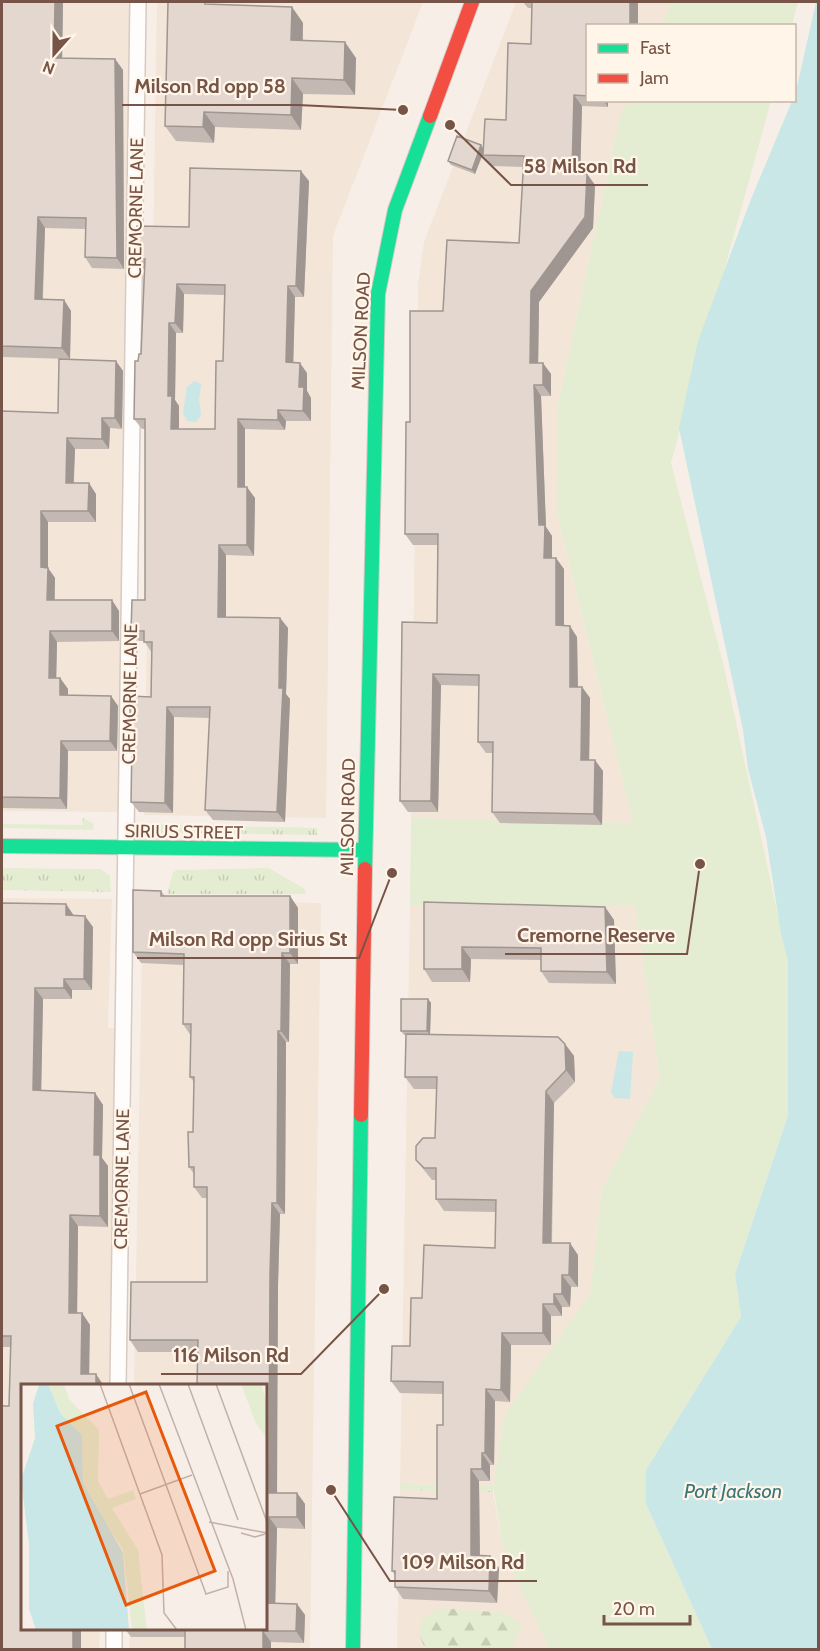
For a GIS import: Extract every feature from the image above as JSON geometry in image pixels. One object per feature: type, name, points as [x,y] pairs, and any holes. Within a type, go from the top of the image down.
[{"type":"street","name":"MILSON ROAD","points":[[353,1650],[365,850],[379,285],[395,210],[472,2]]},
{"type":"street","name":"SIRIUS STREET","points":[[2,846],[365,850]]},
{"type":"lane","name":"CREMORNE LANE","points":[[118,1384],[128,849],[138,2]]},
{"type":"lane","points":[[114,1630],[114,1650]]},
{"type":"shaded area","points":[[2,2],[130,2],[119,812],[2,811]]},
{"type":"shaded area","points":[[157,2],[423,2],[333,236],[326,818],[144,815]]},
{"type":"shaded area","points":[[516,2],[670,2],[663,24],[586,24],[586,102],[628,102],[621,112],[558,404],[558,518],[633,823],[411,818],[418,286],[424,242]]},
{"type":"shaded area","points":[[2,898],[112,899],[108,1028],[116,1028],[109,1384],[21,1384],[21,1630],[100,1630],[99,1649],[2,1650]]},
{"type":"shaded area","points":[[143,899],[321,903],[310,1649],[129,1650],[130,1630],[267,1630],[267,1384],[134,1384]]},
{"type":"shaded area","points":[[635,904],[660,1078],[602,1189],[590,1294],[505,1414],[493,1486],[400,1484],[410,906]]},
{"type":"shaded area","points":[[400,1490],[493,1492],[504,1552],[549,1649],[397,1650]]},
{"type":"green space","points":[[670,2],[798,2],[792,24],[663,24]]},
{"type":"green space","points":[[628,102],[771,102],[671,463],[724,667],[788,961],[788,1115],[735,1274],[741,1317],[646,1470],[646,1504],[712,1649],[549,1649],[504,1552],[493,1486],[505,1414],[590,1294],[602,1189],[660,1078],[635,905],[410,906],[411,818],[633,823],[558,518],[558,404],[621,112]]},
{"type":"green space","points":[[83,818],[94,824],[93,830],[2,828],[2,824],[82,825]]},
{"type":"green space","points":[[145,824],[317,828],[317,835],[141,832],[141,827]]},
{"type":"green space","points":[[2,868],[101,869],[110,876],[111,892],[2,890]]},
{"type":"green space","points":[[269,868],[305,889],[306,894],[167,894],[173,872],[177,870]]},
{"type":"green space","points":[[400,1484],[493,1486],[493,1492],[400,1490]]},
{"type":"green space","points":[[440,1608],[506,1613],[522,1626],[511,1650],[454,1650],[447,1647],[425,1649],[419,1634],[422,1618]]},
{"type":"water","name":"Port Jackson","points":[[816,2],[818,2],[818,1649],[712,1649],[646,1504],[646,1470],[741,1317],[735,1274],[788,1115],[788,961],[781,934],[766,837],[748,769],[743,730],[679,428],[698,341],[751,199],[792,102],[796,102],[796,91]]},
{"type":"water","points":[[194,381],[201,384],[199,400],[201,415],[196,422],[188,421],[183,414],[187,387]]},
{"type":"water","points":[[619,1051],[633,1052],[630,1099],[615,1098],[611,1093]]},
{"type":"building","points":[[2,2],[55,2],[54,58],[115,59],[117,258],[85,257],[86,218],[38,217],[35,299],[64,300],[62,348],[2,346]]},
{"type":"building","points":[[168,2],[292,7],[291,40],[345,42],[344,80],[292,78],[291,115],[204,112],[203,127],[165,126]]},
{"type":"building","points":[[532,2],[630,2],[630,24],[586,24],[586,96],[574,95],[572,173],[587,174],[585,217],[531,291],[530,363],[543,363],[543,385],[534,385],[539,525],[545,525],[544,558],[556,558],[556,625],[570,626],[570,687],[582,687],[581,760],[595,760],[594,814],[492,812],[493,742],[478,742],[479,675],[433,674],[431,801],[400,801],[402,622],[437,623],[438,534],[405,534],[406,422],[410,422],[410,311],[443,311],[447,240],[519,243],[524,156],[483,155],[485,119],[506,120],[508,43],[531,44]]},
{"type":"building","points":[[457,136],[481,145],[472,170],[448,161]]},
{"type":"building","points":[[190,168],[301,171],[296,286],[288,286],[286,362],[300,363],[299,387],[304,387],[303,411],[278,410],[278,420],[238,419],[238,487],[247,487],[247,545],[219,545],[218,617],[280,618],[279,688],[283,688],[277,812],[205,810],[210,707],[167,707],[165,803],[131,802],[130,696],[151,697],[152,642],[144,642],[144,631],[131,631],[132,600],[145,600],[145,419],[134,419],[135,361],[138,361],[139,354],[141,354],[145,259],[137,259],[137,226],[189,227]],"holes":[[[177,284],[225,285],[223,361],[216,361],[215,429],[171,429],[172,396],[168,396],[169,323],[175,323]]]},
{"type":"building","points":[[59,359],[116,361],[115,418],[102,418],[102,439],[67,438],[66,483],[89,483],[88,511],[41,511],[41,567],[48,568],[47,600],[112,600],[112,631],[50,631],[49,678],[60,678],[60,695],[111,696],[110,741],[61,741],[60,798],[2,797],[2,411],[58,413]]},
{"type":"building","points":[[133,890],[161,891],[161,896],[290,896],[290,953],[282,953],[281,1031],[278,1031],[277,1203],[272,1203],[270,1274],[269,1493],[297,1493],[297,1517],[269,1517],[267,1603],[267,1384],[197,1384],[198,1340],[130,1340],[131,1282],[207,1282],[207,1187],[194,1187],[194,1167],[189,1167],[188,1132],[193,1132],[194,1077],[190,1077],[191,1024],[183,1024],[184,954],[133,952]]},
{"type":"building","points":[[424,902],[605,907],[607,972],[541,971],[541,948],[462,947],[462,969],[424,969]]},
{"type":"building","points":[[2,903],[66,904],[66,915],[85,916],[84,979],[64,979],[64,988],[35,988],[33,1090],[95,1093],[94,1155],[100,1155],[100,1216],[70,1215],[69,1313],[82,1313],[81,1374],[96,1374],[96,1384],[21,1384],[21,1630],[73,1630],[73,1650],[2,1650],[2,1406],[9,1406],[11,1336],[2,1336]]},
{"type":"building","points":[[401,999],[428,999],[427,1031],[401,1031]]},
{"type":"building","points":[[406,1034],[558,1037],[565,1044],[566,1070],[546,1091],[543,1243],[570,1243],[569,1275],[562,1275],[562,1294],[554,1294],[554,1304],[543,1304],[543,1333],[502,1333],[501,1390],[486,1389],[485,1453],[482,1453],[482,1469],[471,1469],[471,1555],[490,1556],[489,1591],[395,1587],[395,1571],[392,1571],[394,1497],[437,1499],[437,1425],[443,1425],[443,1382],[391,1381],[392,1346],[410,1346],[411,1298],[422,1298],[424,1245],[495,1248],[496,1200],[436,1199],[436,1168],[424,1168],[416,1160],[416,1146],[423,1138],[435,1138],[437,1077],[405,1077]]},
{"type":"building","points":[[267,1603],[297,1604],[296,1631],[263,1631],[263,1650],[185,1650],[185,1630],[267,1630]]},
{"type":"traffic: fast","points":[[365,869],[378,294],[395,210],[430,116]]},
{"type":"traffic: fast","points":[[2,846],[365,850]]},
{"type":"traffic: fast","points":[[353,1650],[361,1115]]},
{"type":"traffic: jam","points":[[430,116],[472,2]]},
{"type":"traffic: jam","points":[[361,1115],[365,869]]},
{"type":"place","name":"Milson Rd opp 58","points":[[403,110]]},
{"type":"place","name":"58 Milson Rd","points":[[450,125]]},
{"type":"place","name":"Cremorne Reserve","points":[[700,864]]},
{"type":"place","name":"Milson Rd opp Sirius St","points":[[392,873]]},
{"type":"place","name":"116 Milson Rd","points":[[384,1289]]},
{"type":"place","name":"109 Milson Rd","points":[[331,1490]]}]
